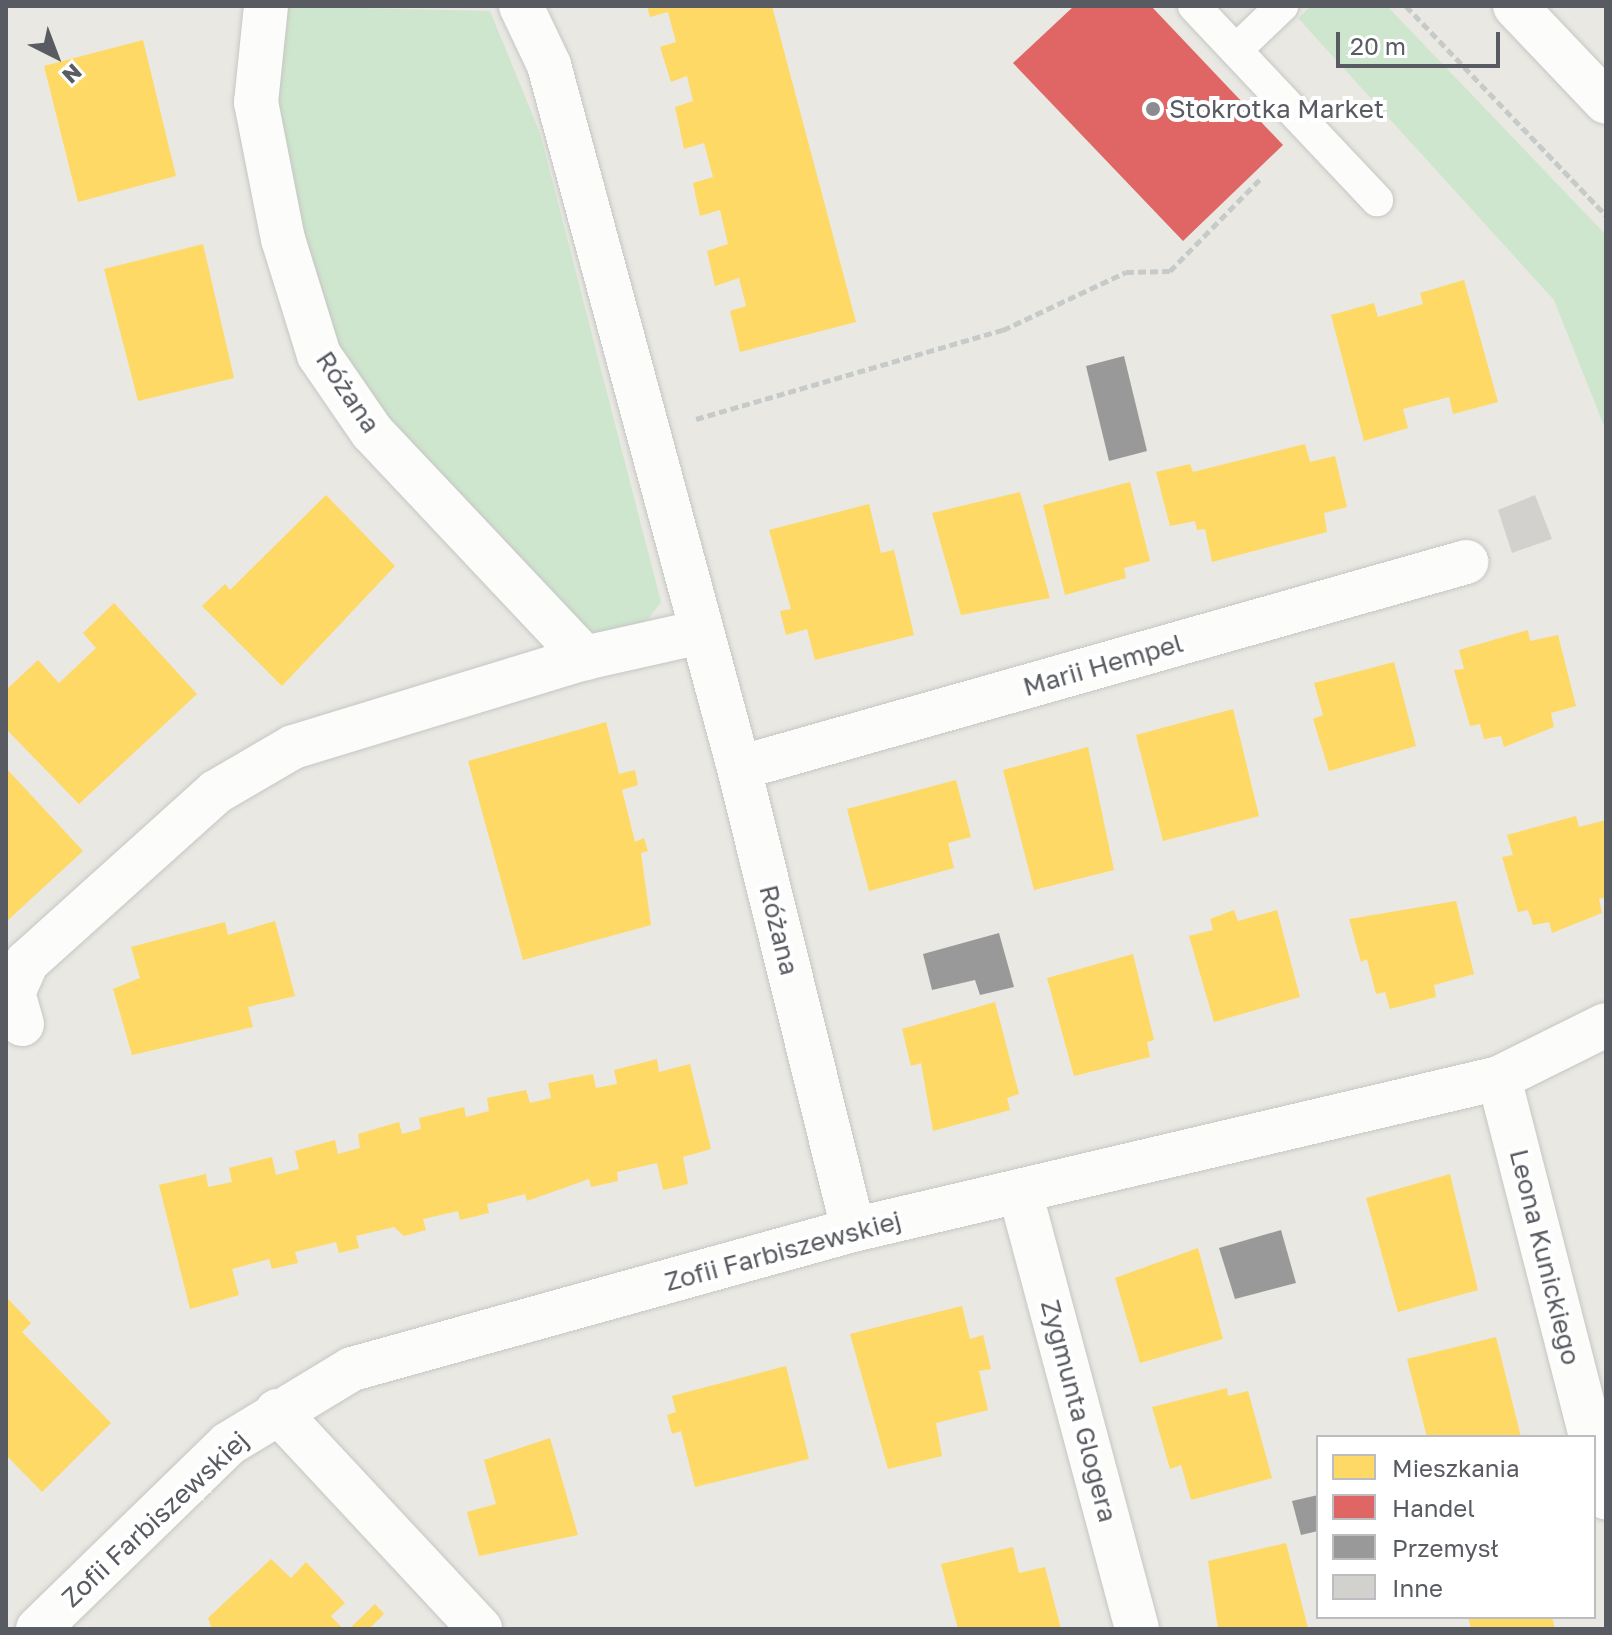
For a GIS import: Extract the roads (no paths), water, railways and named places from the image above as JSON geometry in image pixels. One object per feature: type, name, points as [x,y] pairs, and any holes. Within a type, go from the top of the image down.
[{"type":"street","name":"Różana","points":[[266,6],[255,68],[260,129],[319,355],[372,432],[585,658]]},
{"type":"street","name":"Różana","points":[[521,6],[549,65],[739,768],[853,1230]]},
{"type":"street","points":[[1515,6],[1606,102]]},
{"type":"street","name":"Marii Hempel","points":[[739,768],[1466,562]]},
{"type":"street","points":[[22,1024],[13,993],[27,962],[216,792],[293,747],[585,658],[700,632]]},
{"type":"street","name":"Zofii Farbiszewskiej","points":[[38,1629],[228,1444],[277,1411],[352,1369],[853,1230],[1499,1078],[1606,1025]]},
{"type":"street","name":"Leona Kunickiego","points":[[1499,1078],[1590,1435]]},
{"type":"street","name":"Zygmunta Glogera","points":[[1020,1192],[1137,1629]]},
{"type":"street","points":[[277,1411],[480,1629]]},
{"type":"street","points":[[1596,1458],[1606,1497]]},
{"type":"lane","points":[[1194,6],[1377,200]]},
{"type":"lane","points":[[1236,50],[1282,6]]},
{"type":"place","name":"Stokrotka Market","points":[[1153,109]]}]
